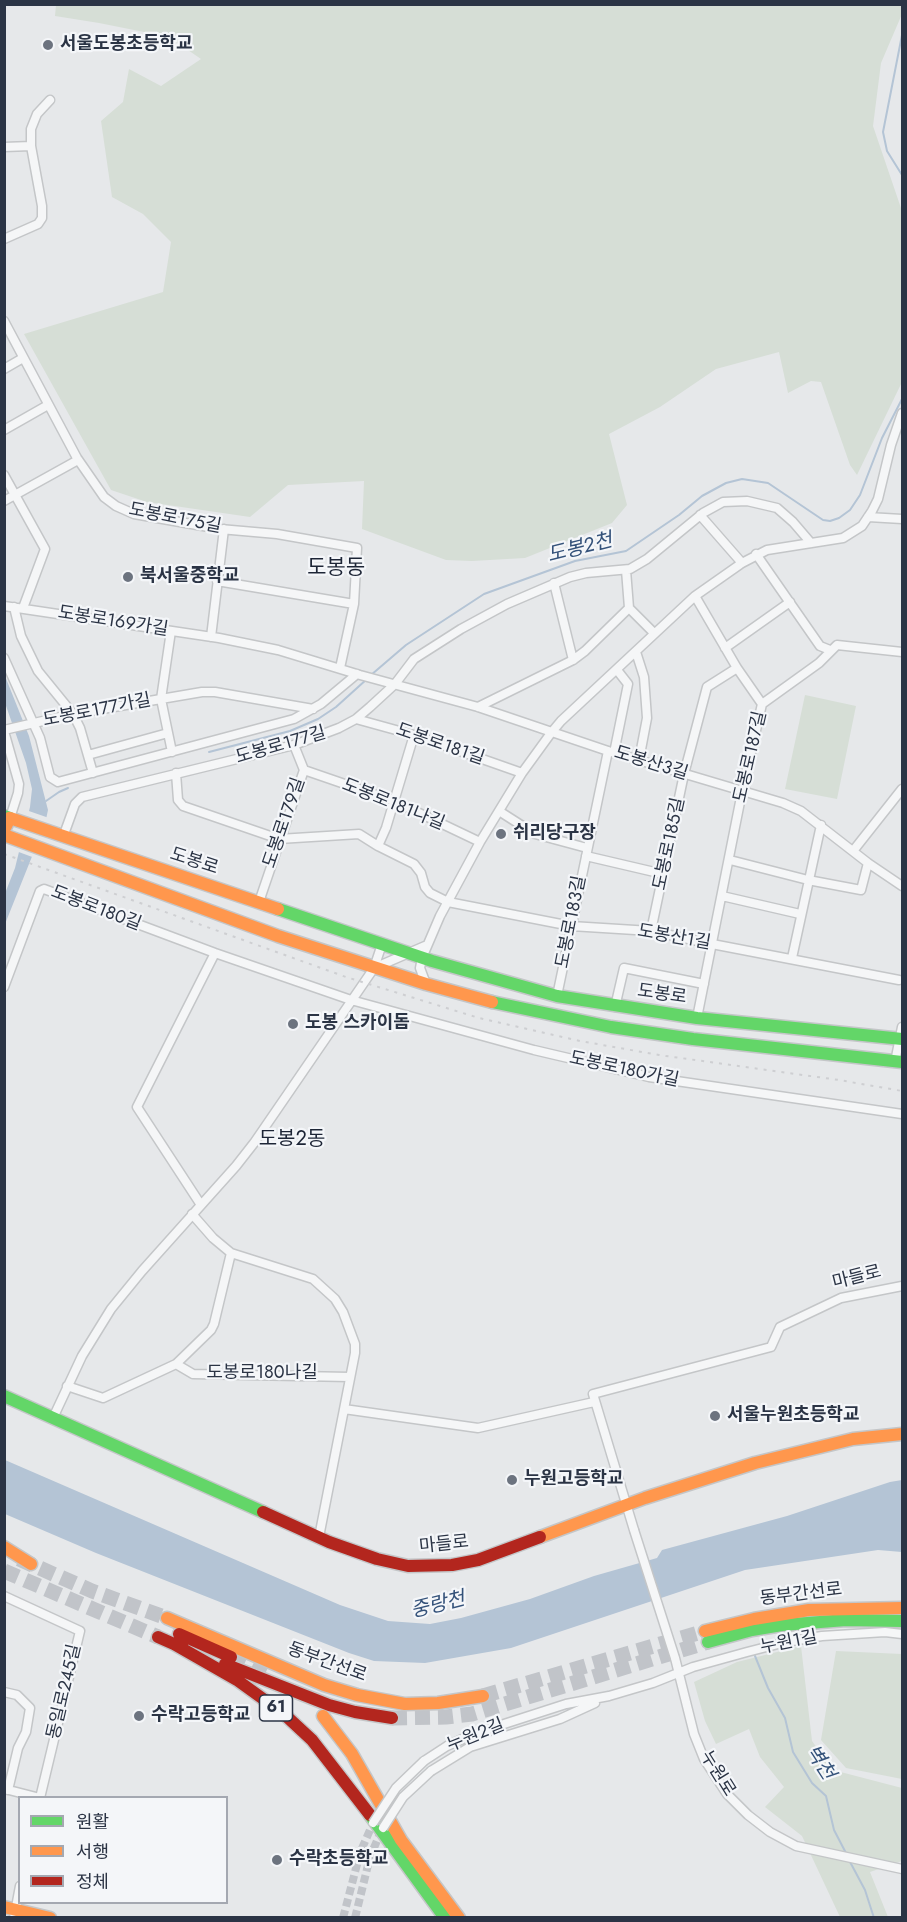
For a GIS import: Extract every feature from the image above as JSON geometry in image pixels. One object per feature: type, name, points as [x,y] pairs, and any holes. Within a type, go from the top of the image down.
[{"type":"main road","points":[[11,819],[7,834],[53,854],[278,936],[426,984],[540,1013],[611,1027],[693,1039],[899,1062]]},
{"type":"main road","name":"도봉로","points":[[11,819],[407,953],[424,952],[558,996],[615,1007],[697,1018],[902,1035]]},
{"type":"main road","name":"마들로","points":[[4,1396],[319,1537],[356,1552],[393,1563],[418,1567],[444,1567],[478,1560],[626,1505],[765,1461],[853,1439],[903,1434]]},
{"type":"main road","points":[[4,1547],[31,1564]]},
{"type":"main road","name":"동부간선로","points":[[903,1608],[855,1607],[809,1610],[754,1619],[707,1636],[782,1625],[846,1620],[903,1621]]},
{"type":"main road","points":[[162,1627],[231,1657]]},
{"type":"main road","name":"동부간선로","points":[[162,1627],[174,1644],[314,1700],[355,1712],[392,1718]]},
{"type":"main road","name":"동부간선로","points":[[162,1627],[324,1685],[367,1697],[405,1704],[427,1704],[483,1696]]},
{"type":"main road","name":"61","points":[[174,1644],[237,1680],[284,1714],[312,1740],[445,1917]]},
{"type":"main road","points":[[323,1716],[352,1754],[401,1840],[459,1917]]},
{"type":"main road","points":[[357,1798],[367,1821],[434,1917]]},
{"type":"main road","points":[[11,1911],[50,1917]]},
{"type":"street","points":[[4,239],[38,224],[43,214],[31,146],[31,129],[37,114],[50,100]]},
{"type":"street","points":[[4,147],[31,146]]},
{"type":"street","name":"도봉로175길","points":[[4,321],[78,460],[104,497],[116,506],[134,514],[357,548],[354,604],[340,668]]},
{"type":"street","points":[[4,369],[23,358]]},
{"type":"street","points":[[4,430],[48,405]]},
{"type":"street","points":[[426,984],[420,968],[424,952],[448,902],[480,842],[522,773],[551,733],[695,596],[742,563],[756,554],[773,548],[843,538],[862,526],[880,492],[888,454],[903,413]]},
{"type":"street","points":[[4,501],[78,460]]},
{"type":"street","points":[[4,475],[45,549],[19,607],[21,636],[38,671],[72,714],[80,728],[93,773]]},
{"type":"street","name":"도봉로177길","points":[[61,836],[75,804],[80,799],[294,745],[339,728],[356,719],[414,659],[483,616],[554,583],[586,573],[626,570],[647,558],[700,515],[728,501],[741,500],[765,504],[781,511],[811,543]]},
{"type":"street","points":[[700,515],[742,563]]},
{"type":"street","points":[[868,517],[903,519]]},
{"type":"street","points":[[211,637],[224,529]]},
{"type":"street","points":[[756,554],[820,646],[830,650],[837,645],[903,652]]},
{"type":"street","points":[[626,570],[629,608],[654,633]]},
{"type":"street","points":[[217,581],[354,604]]},
{"type":"street","points":[[554,583],[573,660]]},
{"type":"street","points":[[695,596],[736,668],[762,704]]},
{"type":"street","points":[[725,648],[790,602]]},
{"type":"street","name":"도봉로169가길","points":[[4,606],[211,637],[278,650],[392,683]]},
{"type":"street","points":[[478,706],[573,660],[629,608]]},
{"type":"street","name":"도봉로177가길","points":[[171,631],[161,699],[172,752]]},
{"type":"street","name":"도봉로187길","points":[[697,1018],[762,704],[819,663],[830,650]]},
{"type":"street","points":[[636,652],[644,677],[647,718],[639,760]]},
{"type":"street","points":[[4,658],[32,723]]},
{"type":"street","name":"도봉로185길","points":[[651,931],[684,774],[707,687],[736,668]]},
{"type":"street","points":[[611,752],[628,684],[617,670]]},
{"type":"street","name":"도봉로177길","points":[[32,723],[40,738],[51,780],[62,782],[294,719],[314,709],[359,674]]},
{"type":"street","name":"도봉산3길","points":[[392,683],[478,706],[551,733],[792,807],[821,825],[868,863],[903,886]]},
{"type":"street","name":"도봉로177가길","points":[[6,730],[72,714],[202,692],[215,692],[314,709]]},
{"type":"street","name":"도봉로181길","points":[[356,719],[414,735],[522,773]]},
{"type":"street","points":[[6,730],[19,784],[11,819]]},
{"type":"street","points":[[88,755],[168,733]]},
{"type":"street","points":[[378,846],[414,735]]},
{"type":"street","name":"도봉로179길","points":[[259,902],[303,770],[294,745]]},
{"type":"street","name":"도봉로183길","points":[[558,996],[586,852],[611,752]]},
{"type":"street","name":"도봉로181나길","points":[[303,770],[394,801],[480,842]]},
{"type":"street","points":[[176,773],[178,800],[183,806],[279,839],[358,834],[414,864],[430,893],[448,902]]},
{"type":"street","points":[[853,851],[903,790]]},
{"type":"street","points":[[499,811],[535,834],[586,852],[663,874]]},
{"type":"street","points":[[792,958],[807,880],[821,825]]},
{"type":"street","points":[[730,860],[807,880],[861,890],[868,863]]},
{"type":"street","name":"도봉로180길","points":[[4,987],[43,889],[215,953],[351,1000]]},
{"type":"street","points":[[722,896],[800,914]]},
{"type":"street","name":"도봉산1길","points":[[448,902],[571,926],[651,931],[898,980]]},
{"type":"street","points":[[53,1418],[82,1356],[111,1309],[254,1143],[374,968],[382,944]]},
{"type":"street","points":[[201,1205],[137,1107],[215,953]]},
{"type":"street","points":[[374,968],[407,953]]},
{"type":"street","points":[[615,1007],[624,968],[704,984]]},
{"type":"street","name":"도봉로180가길","points":[[351,1000],[494,1040],[631,1074],[903,1114]]},
{"type":"street","points":[[899,1062],[902,1035]]},
{"type":"street","points":[[192,1214],[213,1238],[231,1253],[313,1279],[336,1299],[355,1344],[319,1537]]},
{"type":"street","points":[[67,1386],[103,1398],[176,1364],[211,1330],[214,1324],[231,1253]]},
{"type":"street","name":"마들로","points":[[344,1409],[478,1428],[771,1347],[780,1327],[830,1303],[841,1298],[903,1286]]},
{"type":"street","name":"도봉로180나길","points":[[176,1364],[193,1374],[350,1377]]},
{"type":"street","name":"누원로","points":[[593,1398],[675,1658],[694,1734],[716,1780],[748,1815],[770,1832],[796,1846],[898,1868]]},
{"type":"street","name":"동일로245길","points":[[4,1596],[80,1631],[40,1796]]},
{"type":"street","name":"누원1길","points":[[679,1672],[786,1642],[850,1634],[903,1634]]},
{"type":"street","name":"누원2길","points":[[383,1828],[403,1797],[444,1761],[470,1747],[560,1719],[609,1696],[679,1672]]},
{"type":"street","points":[[4,1692],[17,1695],[30,1708],[26,1732],[18,1748],[6,1789],[36,1796]]},
{"type":"street","name":"누원2길","points":[[373,1823],[396,1788],[424,1761],[447,1746],[473,1734],[566,1704],[609,1696]]},
{"type":"street","points":[[11,1911],[18,1892]]},
{"type":"shaded area","points":[[56,5],[902,5],[902,14],[881,63],[873,126],[902,211],[902,382],[857,475],[850,465],[821,382],[811,381],[788,393],[779,352],[716,369],[660,407],[609,434],[627,505],[612,523],[525,558],[446,560],[362,529],[364,481],[288,485],[250,517],[147,502],[111,490],[24,334],[163,292],[171,242],[143,214],[112,197],[101,121],[123,102],[129,69],[161,86],[201,59],[169,37],[55,16]]},
{"type":"shaded area","points":[[805,695],[856,706],[837,799],[785,789]]},
{"type":"shaded area","points":[[801,1646],[812,1741],[833,1770],[902,1788],[902,1861],[870,1872],[888,1917],[840,1917],[802,1836],[765,1807],[784,1787],[760,1757],[749,1729],[716,1744],[705,1721],[694,1682],[737,1662]]},
{"type":"shaded area","points":[[836,1651],[902,1654],[902,1779],[846,1768],[821,1740]]},
{"type":"water","points":[[5,676],[29,736],[48,810],[45,824],[5,924],[4,896],[15,868],[30,807],[32,789],[26,763],[5,703]]},
{"type":"water","name":"중랑천","points":[[5,1460],[340,1605],[388,1621],[430,1624],[461,1618],[530,1599],[594,1576],[657,1558],[662,1550],[787,1516],[902,1480],[902,1552],[878,1550],[745,1570],[511,1648],[425,1663],[374,1661],[96,1553],[5,1514]]},
{"type":"pier","points":[[26,810],[49,818],[35,858],[16,851]]},
{"type":"waterway","name":"도봉2천","points":[[902,35],[883,132],[887,151],[902,175]]},
{"type":"waterway","name":"도봉2천","points":[[371,675],[406,645],[484,594],[575,561],[626,551],[679,515],[702,496],[726,483],[742,479],[768,483],[823,520],[830,521],[839,518],[850,510],[860,495],[882,438],[902,399]]},
{"type":"waterway","name":"도봉2천","points":[[209,752],[290,731],[318,719],[336,707],[367,679]]},
{"type":"waterway","name":"도봉2천","points":[[46,801],[68,788]]},
{"type":"waterway","name":"벽천","points":[[755,1656],[768,1688],[785,1718],[793,1752],[812,1783],[826,1796],[834,1830],[847,1855]]},
{"type":"waterway","name":"벽천","points":[[849,1860],[865,1890],[874,1918]]},
{"type":"tunnel","points":[[19,1559],[92,1591],[167,1618]]},
{"type":"tunnel","points":[[4,1571],[158,1637]]},
{"type":"tunnel","points":[[483,1696],[705,1631]]},
{"type":"tunnel","points":[[392,1718],[472,1714],[708,1642]]},
{"type":"tunnel","points":[[231,1657],[266,1674]]},
{"type":"tunnel","points":[[343,1918],[360,1853],[373,1823]]},
{"type":"tunnel","points":[[355,1918],[370,1857],[382,1829]]},
{"type":"railway","points":[[4,854],[346,977],[479,1018],[580,1041],[659,1055],[902,1091]]},
{"type":"traffic: fast","points":[[4,816],[10,818]]},
{"type":"traffic: fast","points":[[278,909],[432,961],[557,996],[697,1018],[902,1039]]},
{"type":"traffic: fast","points":[[492,1002],[611,1027],[693,1039],[902,1062]]},
{"type":"traffic: fast","points":[[4,1396],[263,1512]]},
{"type":"traffic: fast","points":[[708,1642],[752,1630],[782,1625],[846,1620],[902,1621]]},
{"type":"traffic: fast","points":[[370,1815],[445,1918]]},
{"type":"traffic: slow","points":[[4,830],[10,818],[278,909]]},
{"type":"traffic: slow","points":[[4,835],[278,936],[426,984],[492,1002]]},
{"type":"traffic: slow","points":[[540,1537],[645,1498],[755,1463],[853,1439],[902,1434]]},
{"type":"traffic: slow","points":[[4,1547],[31,1564]]},
{"type":"traffic: slow","points":[[705,1631],[754,1619],[809,1610],[902,1608]]},
{"type":"traffic: slow","points":[[167,1618],[324,1685],[357,1695],[405,1704],[438,1703],[483,1696]]},
{"type":"traffic: slow","points":[[323,1716],[352,1754],[401,1840],[459,1918]]},
{"type":"traffic: slow","points":[[4,1907],[50,1918]]},
{"type":"traffic: jam","points":[[263,1512],[329,1542],[377,1559],[408,1566],[452,1565],[478,1560],[540,1537]]},
{"type":"traffic: jam","points":[[179,1634],[231,1657]]},
{"type":"traffic: jam","points":[[158,1637],[183,1648]]},
{"type":"traffic: jam","points":[[174,1644],[237,1680],[284,1714],[312,1740],[370,1815]]},
{"type":"traffic: jam","points":[[225,1664],[329,1705],[392,1718]]},
{"type":"place","name":"서울도봉초등학교","points":[[48,45]]},
{"type":"place","name":"북서울중학교","points":[[128,577]]},
{"type":"place","name":"쉬리당구장","points":[[501,834]]},
{"type":"place","name":"도봉 스카이돔","points":[[293,1024]]},
{"type":"place","name":"서울누원초등학교","points":[[715,1416]]},
{"type":"place","name":"누원고등학교","points":[[512,1480]]},
{"type":"place","name":"수락고등학교","points":[[139,1716]]},
{"type":"place","name":"수락초등학교","points":[[277,1860]]},
{"type":"district","name":"도봉동","points":[[336,569]]},
{"type":"district","name":"도봉2동","points":[[292,1140]]}]
